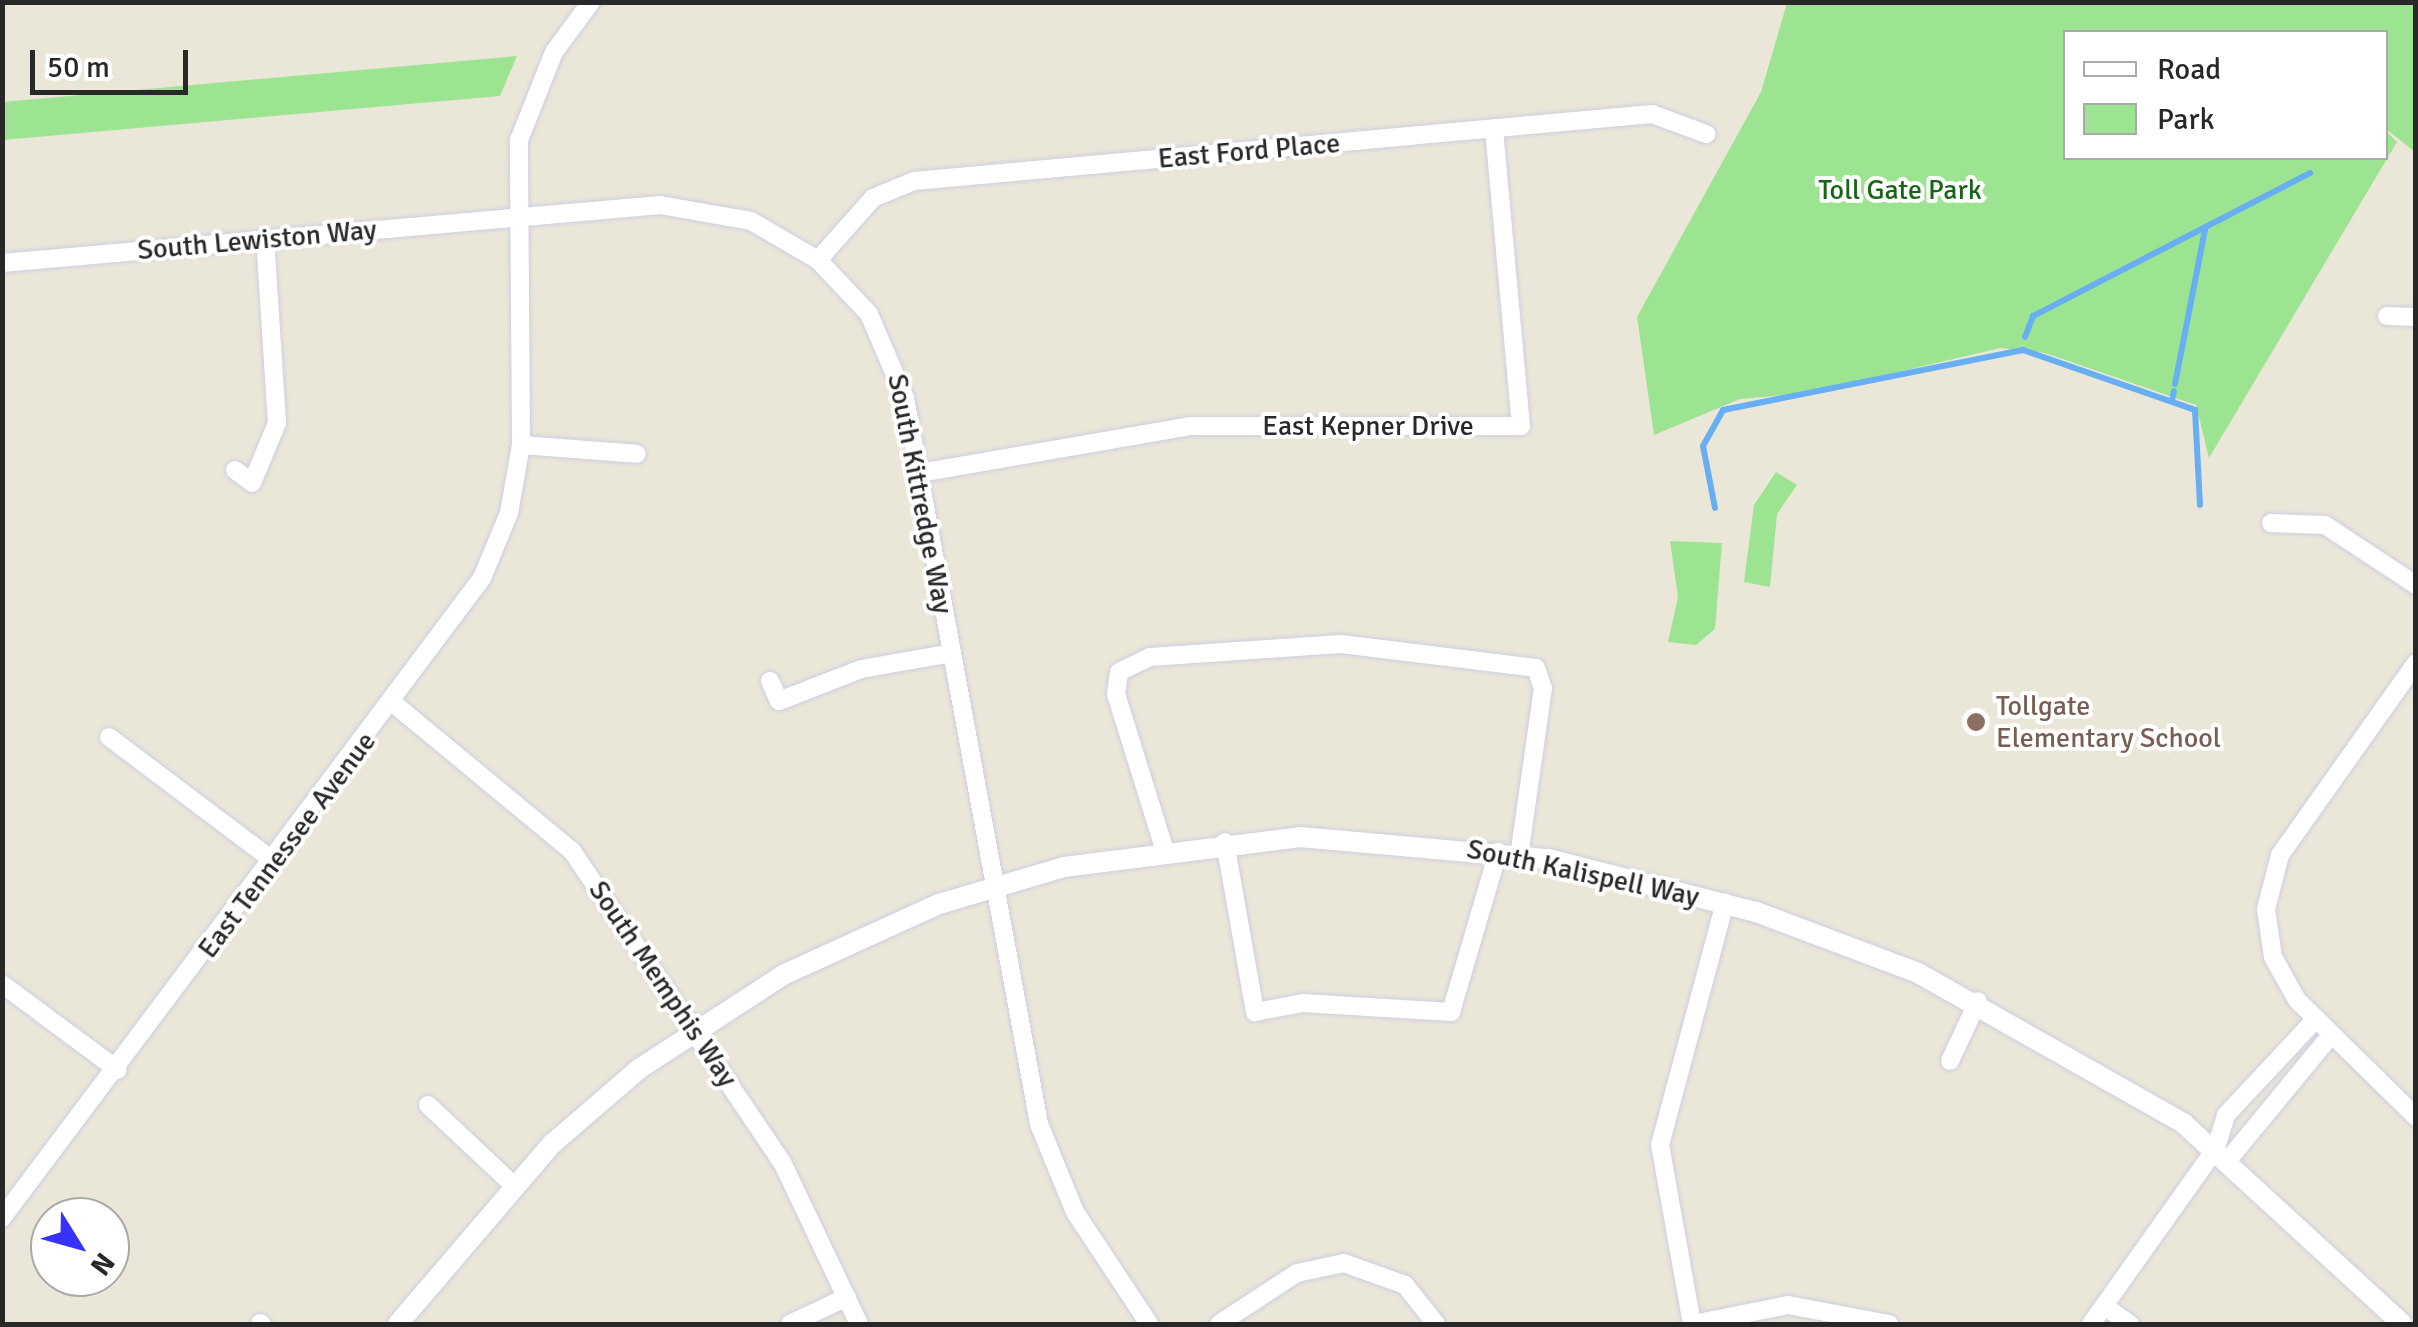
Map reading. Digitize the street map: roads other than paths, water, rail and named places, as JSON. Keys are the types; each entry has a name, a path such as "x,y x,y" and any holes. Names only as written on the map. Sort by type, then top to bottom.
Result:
{"street":[{"name":"East Tennessee Avenue","path":"2,1218 394,704 482,578 509,513 521,446 512,217 527,110 554,52 591,2"},
{"name":"East Ford Place","path":"818,260 873,198 914,181 1652,114 1706,134"},
{"name":"East Kepner Drive","path":"919,473 1190,426 1521,426 1494,128"},
{"name":"South Kittredge Way","path":"512,217 687,206 751,221 818,260 868,314 893,360 919,473 994,886 1055,1169 1150,1324"},
{"name":"South Lewiston Way","path":"2,264 512,217"},
{"path":"234,470 252,483 277,423 266,240"},
{"path":"2387,316 2416,317"},
{"path":"521,446 636,454"},
{"path":"2271,523 2325,525 2416,586"},
{"path":"1164,848 1116,694 1119,672 1150,657 1340,644 1536,668 1543,688 1508,854 1451,1012 1303,1003 1254,1012 1225,842"},
{"name":"South Kittredge Way","path":"770,681 779,700 861,670 952,653"},
{"path":"2416,663 2270,881 2273,957 2315,1020 2416,1117"},
{"name":"South Memphis Way","path":"394,704 551,827 782,1162 859,1324"},
{"path":"108,737 274,862"},
{"name":"South Kalispell Way","path":"398,1324 512,1184 694,1030 834,948 994,886 1164,848 1360,838 1508,854 1725,903 1978,1001 2222,1154 2402,1324"},
{"path":"1725,903 1662,1114 1665,1208 1692,1324 1788,1305 1890,1324"},
{"path":"2,984 118,1070"},
{"path":"1950,1061 1978,1001"},
{"path":"2222,1154 2226,1114 2265,1064 2315,1020"},
{"path":"2091,1324 2222,1154 2331,1035"},
{"path":"428,1105 512,1184"},
{"path":"1219,1324 1297,1273 1344,1263 1405,1285 1436,1324"},
{"path":"790,1324 847,1297"},
{"path":"2104,1306 2130,1324"}],"waterway":[{"path":"2025,337 2033,316 2310,173"},
{"path":"2175,384 2205,229"},
{"path":"1715,508 1703,446 1723,410 2023,350 2195,410 2200,505"},
{"path":"2172,401 2174,391"}],"place":[{"name":"Tollgate Elementary School","path":"1976,722"}],"park label":[{"name":"Toll Gate Park","path":"1900,190"}]}
